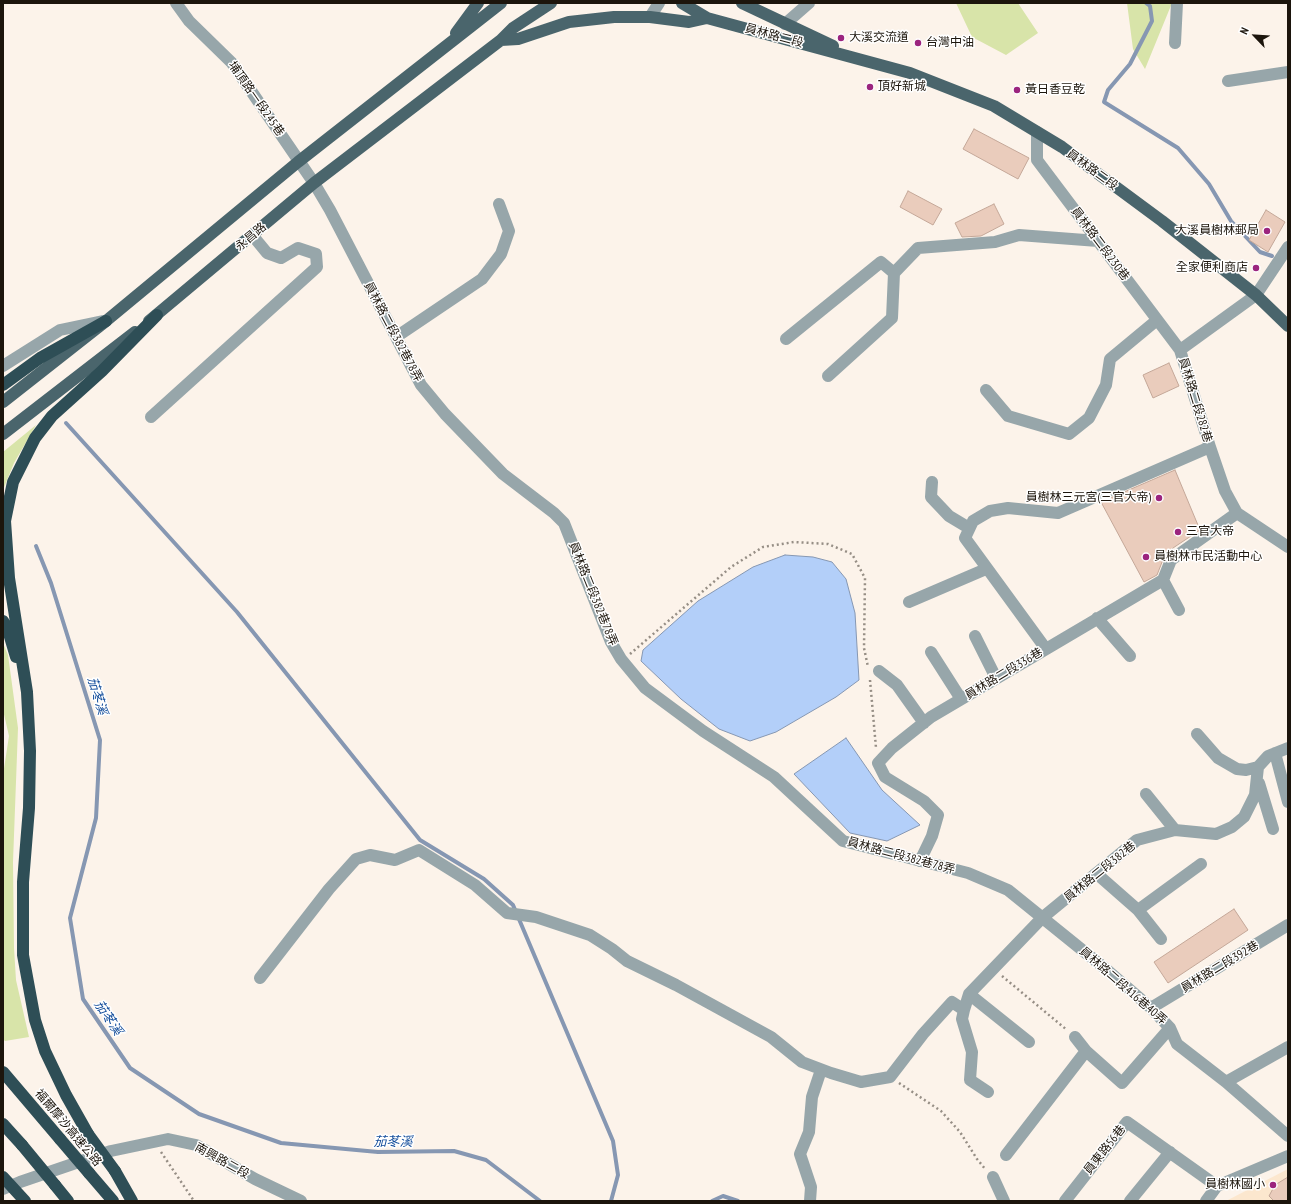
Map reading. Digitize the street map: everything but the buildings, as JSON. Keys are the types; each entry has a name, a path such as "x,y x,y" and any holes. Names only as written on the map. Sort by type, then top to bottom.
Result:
{"highway":[{"path":"132,1201 115,1171 88,1134 66,1095 45,1051 35,1020 26,974 22,922 29,801 30,751 27,692 6,546 5,521 13,482 35,438 52,416 102,371 157,315"},
{"path":"3,385 40,358 106,321"},
{"path":"3,621 8,630 27,692"},
{"name":"福爾摩沙高速公路","path":"3,1072 113,1201"},
{"path":"3,1124 68,1201"},
{"path":"3,1177 25,1201"}],"main road":[{"path":"447,45 478,3"},
{"path":"3,402 106,321 298,162 501,3"},
{"name":"永昌路","path":"3,434 157,315 253,236 314,183 501,40 513,28 551,3"},
{"name":"員林路二段","path":"682,3 707,18 757,30 910,73 994,106 1062,147 1162,221 1256,295 1288,326"},
{"name":"員林路二段","path":"742,3 868,62"},
{"path":"501,40 518,39 569,22 614,17 650,17 689,22 707,18"}],"street":[{"name":"埔頂路一段245巷","path":"176,3 189,21 232,62 298,162 314,183"},
{"path":"650,17 659,3"},
{"path":"785,24 809,3"},
{"path":"1175,43 1177,3"},
{"path":"1228,82 1288,72"},
{"name":"員林路二段230巷","path":"1037,132 1037,160 1180,350"},
{"name":"員林路二段382巷78弄","path":"314,183 330,210 421,385 445,414 503,474 554,513 564,523 611,642 621,659 645,688 697,727 774,777 843,841 968,873 1008,890 1042,918"},
{"path":"396,337 482,279 501,254 509,231 500,204"},
{"path":"828,376 892,318 894,273 918,248 996,242 1019,235 1098,241"},
{"path":"151,417 317,268 316,254 298,248 281,258 267,253 253,236"},
{"path":"1256,295 1288,247"},
{"path":"786,339 881,262 894,273"},
{"name":"員林路二段282巷","path":"969,528 973,521 990,511 1008,508 1058,513 1210,447 1180,350 1256,295"},
{"path":"986,390 1008,416 1068,434 1089,418 1106,385 1110,359 1157,320"},
{"path":"3,366 60,330 106,321"},
{"path":"1210,447 1224,491 1238,513 1288,547"},
{"path":"932,482 931,497 949,516 969,528 965,538 1046,649"},
{"path":"1179,610 1162,580 1171,560 1238,513"},
{"path":"909,602 986,568"},
{"name":"員林路二段336巷","path":"878,763 892,748 924,723 961,699 1162,580"},
{"path":"1097,618 1130,656"},
{"path":"975,636 996,678"},
{"path":"931,652 961,699"},
{"path":"872,671 897,685 924,723"},
{"path":"1197,734 1218,758 1237,769 1246,770 1258,767 1268,756 1288,748"},
{"path":"1275,753 1288,802"},
{"path":"878,763 885,777 924,801 938,815 932,836 920,861"},
{"name":"員林路二段382巷","path":"964,1010 969,994 1042,918 1137,840 1175,830 1216,834 1232,827 1244,817 1255,795 1258,781 1258,767"},
{"path":"1258,781 1273,829"},
{"path":"1146,794 1175,830"},
{"path":"260,978 329,889 356,859 370,854 395,860 419,850 475,885 506,913 536,917 590,935 627,961 676,984 771,1037 802,1062 821,1070 861,1082 890,1077 923,1034 952,1002 964,1010 962,1019 972,1052 970,1080 988,1092"},
{"path":"1138,910 1202,864"},
{"path":"1097,874 1138,910 1161,939"},
{"name":"員林路二段416巷40弄","path":"1042,918 1107,970 1151,1008 1170,1028 1177,1044 1226,1082 1288,1136"},
{"name":"員林路二段392巷","path":"1151,1008 1288,925"},
{"path":"969,994 1029,1042"},
{"path":"1075,1037 1086,1052 1122,1083 1170,1028"},
{"path":"1226,1082 1288,1048"},
{"path":"1006,1155 1086,1052"},
{"path":"810,1201 812,1187 800,1154 809,1132 812,1097 821,1070"},
{"name":"員東路56巷","path":"1065,1201 1127,1122 1217,1186"},
{"name":"南興路二段","path":"3,1190 20,1182 112,1151 168,1139 196,1145 255,1179 301,1201"},
{"path":"1130,1201 1170,1152"},
{"path":"1206,1201 1217,1186 1288,1156"},
{"path":"993,1177 1004,1201"}],"path":[{"path":"621,659 732,567 763,548 794,542 828,544 852,554 865,578 864,648 872,671 878,763"},
{"path":"994,969 1075,1037"},
{"path":"890,1077 941,1111 960,1132 977,1159 993,1177"},
{"path":"153,1141 194,1201"}],"shaded area":[{"name":"員樹林國小","path":"1288,1169 1288,1201 1226,1201"}],"green space":[{"path":"956,3 1018,3 1038,33 1006,55 972,37"},
{"path":"1127,3 1172,3 1145,69 1133,49"},
{"path":"36,425 14,463 3,490 3,452"},
{"path":"3,643 8,655 18,728 13,862 14,948 16,980 29,1037 5,1041 3,1039 3,775 9,736 3,710"}],"water":[{"path":"785,555 813,557 832,562 846,579 855,613 859,680 836,697 776,732 750,741 719,729 681,699 641,661 643,650 698,601 753,567"},
{"path":"846,738 882,790 920,825 887,841 850,833 794,774"}],"waterway":[{"path":"1146,3 1150,6 1152,21 1130,64 1108,90 1104,102 1178,148 1209,184 1231,221 1260,252 1272,256"},
{"path":"66,423 237,612 420,840 484,879 513,905 613,1141 618,1175 611,1201"},
{"name":"茄苳溪","path":"36,546 51,583 100,740 96,818 70,918 83,999 130,1068 199,1114 281,1143 378,1152 454,1151 486,1160 540,1201"},
{"path":"712,1201 723,1196 738,1201"}],"place":[{"name":"大溪交流道","path":"841,38"},
{"name":"台灣中油","path":"918,43"},
{"name":"頂好新城","path":"870,87"},
{"name":"黃日香豆乾","path":"1017,90"},
{"name":"大溪員樹林郵局","path":"1267,231"},
{"name":"全家便利商店","path":"1256,268"},
{"name":"員樹林三元宮(三官大帝)","path":"1159,498"},
{"name":"三官大帝","path":"1178,532"},
{"name":"員樹林市民活動中心","path":"1146,557"},
{"name":"員樹林國小","path":"1273,1185"}]}
